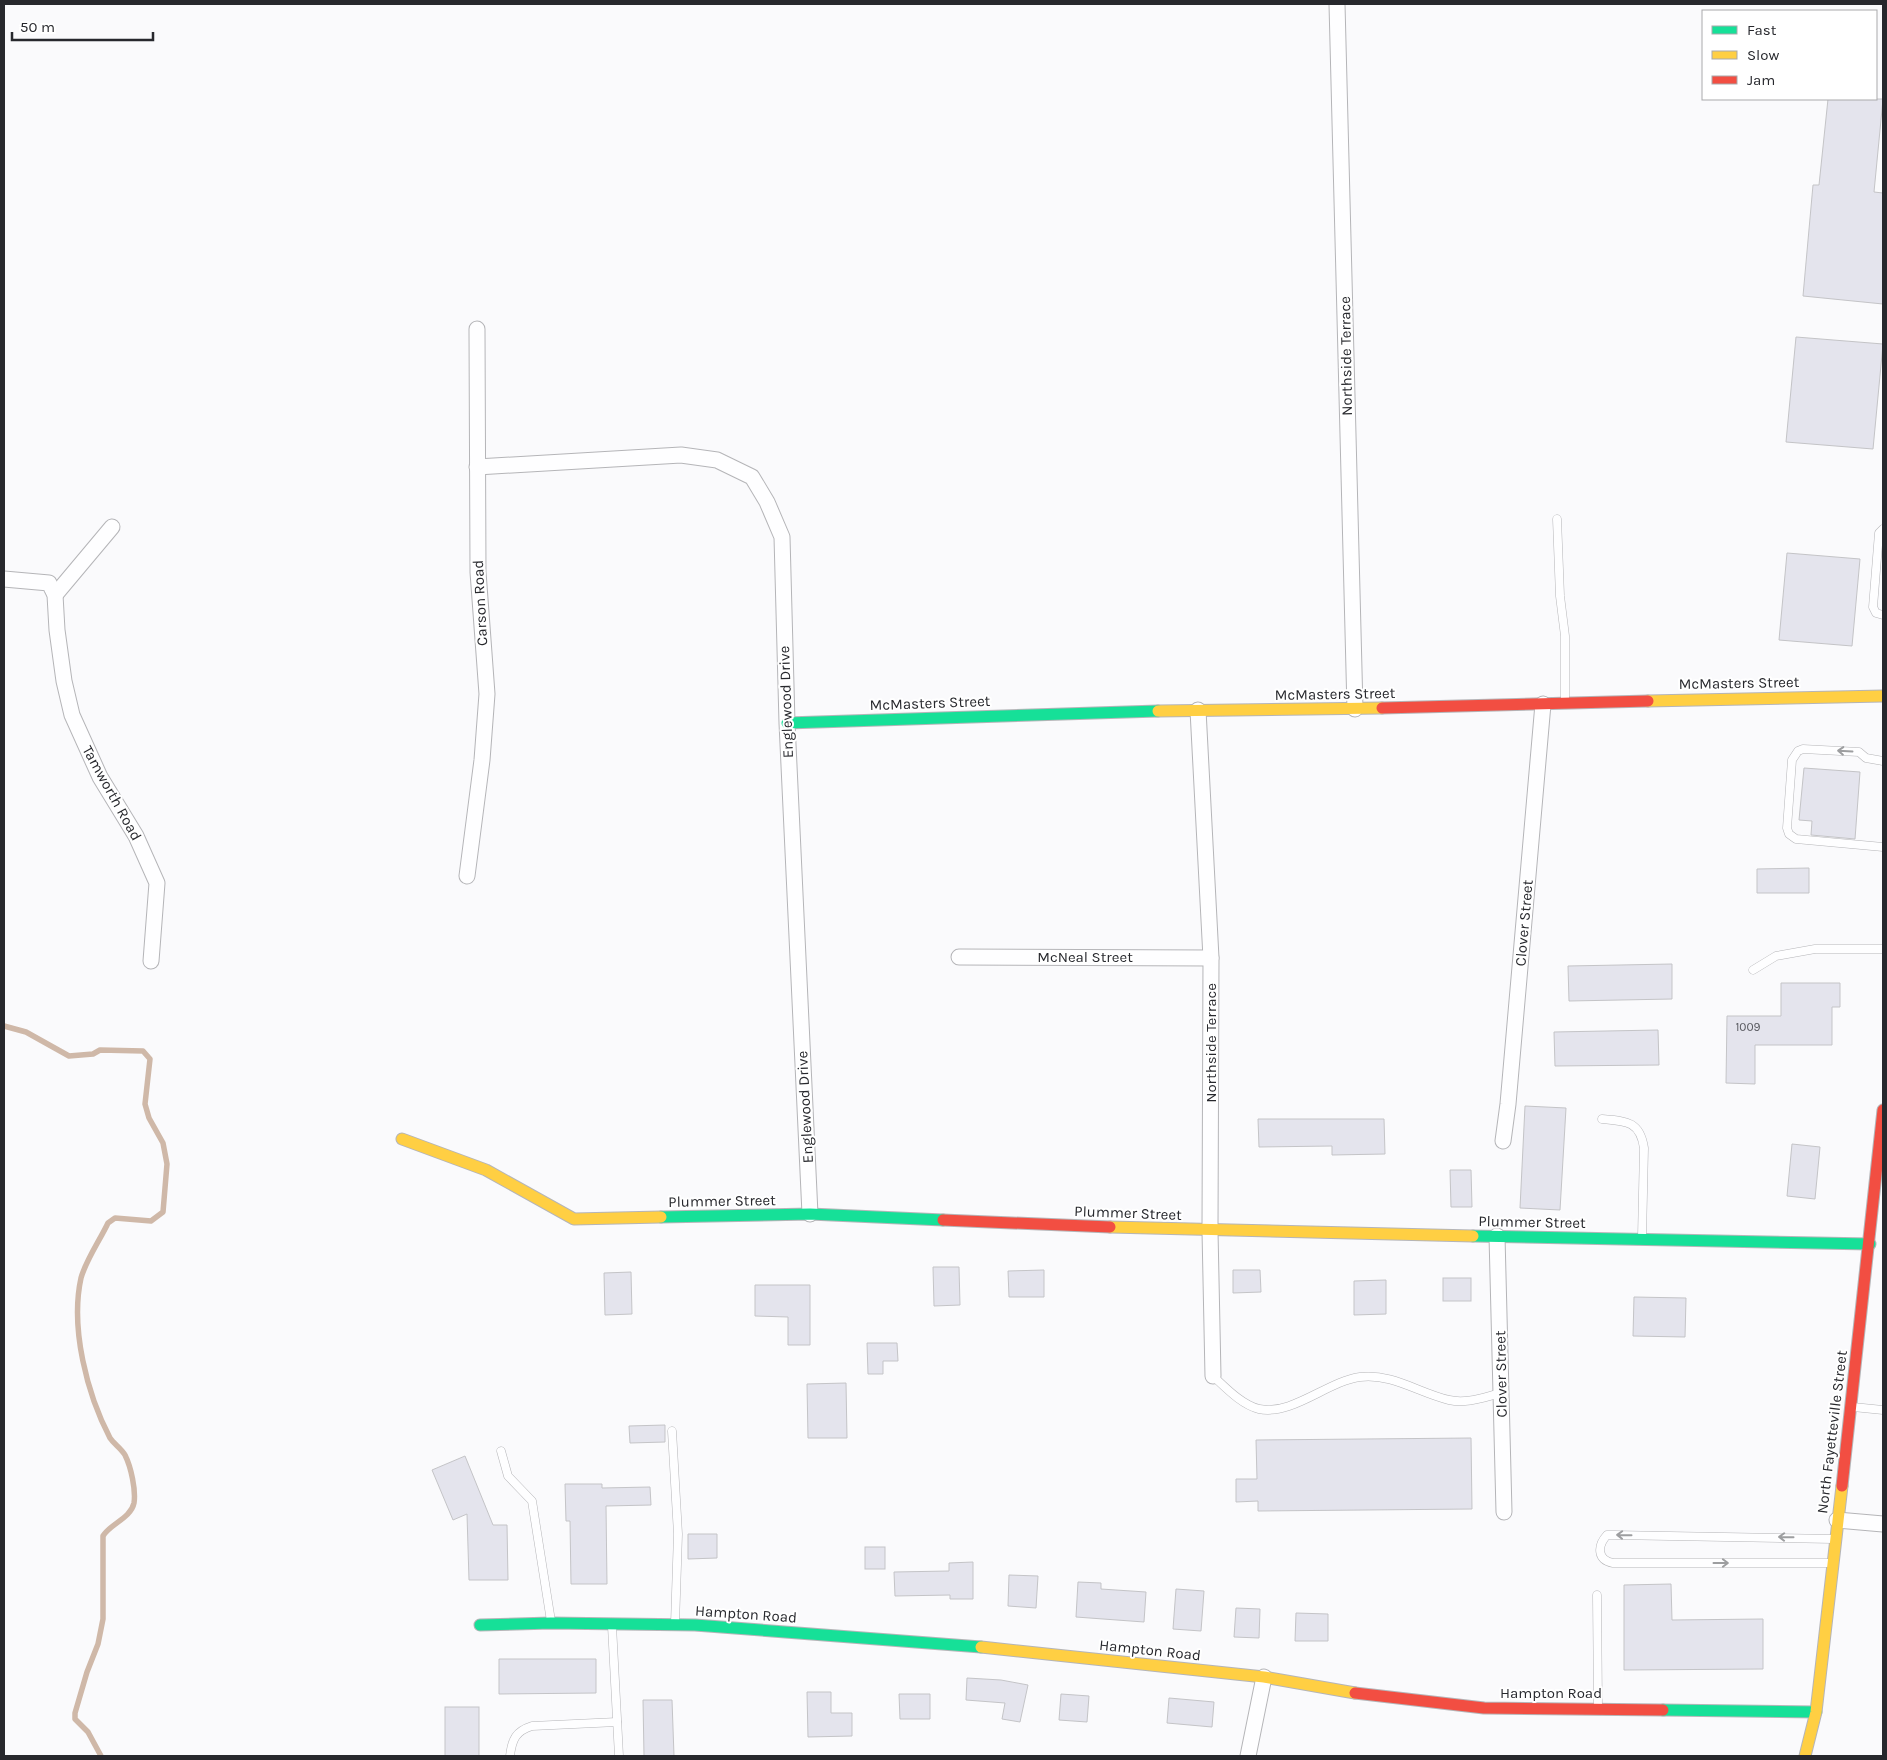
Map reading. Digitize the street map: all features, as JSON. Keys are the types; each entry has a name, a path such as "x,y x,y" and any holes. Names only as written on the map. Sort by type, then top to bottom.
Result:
{"street":[{"name":"Northside Terrace","path":"1337,4 1355,709"},
{"name":"Carson Road","path":"467,876 482,760 486,694 478,572 477,329"},
{"name":"Englewood Drive","path":"478,467 681,455 717,460 752,477 767,502 782,537 787,723 810,1214"},
{"path":"4,579 49,584 55,595 112,527"},
{"name":"Tamworth Road","path":"55,595 57,630 63,673 72,715 100,777 136,836 157,883 151,961"},
{"name":"McMasters Street","path":"787,723 1198,710 1355,709 1772,697 1883,696"},
{"name":"Clover Street","path":"1503,1140 1543,704"},
{"name":"Northside Terrace","path":"1198,710 1211,958 1210,1231 1212,1376"},
{"name":"McNeal Street","path":"959,957 1211,958"},
{"name":"North Fayetteville Street","path":"1806,1756 1816,1712 1870,1244 1879,1206 1883,1110"},
{"name":"Plummer Street","path":"402,1139 486,1170 574,1219 810,1214 1210,1231 1870,1244"},
{"name":"Clover Street","path":"1497,1236 1504,1512"},
{"path":"1837,1520 1883,1524"},
{"name":"Hampton Road","path":"480,1624 675,1625 967,1645 1264,1677 1342,1691 1484,1708 1816,1712"},
{"path":"1248,1756 1264,1677"}],"lane":[{"path":"1557,519 1560,596 1565,636 1564,703"},
{"path":"1883,529 1880,533 1873,607 1876,612 1883,615"},
{"path":"1883,761 1866,758 1859,752 1804,749 1798,752 1792,760 1787,828 1789,834 1796,839 1883,848"},
{"path":"1752,970 1776,956 1815,949 1883,948"},
{"path":"1602,1119 1624,1121 1635,1126 1642,1134 1644,1148 1642,1239"},
{"path":"1212,1376 1243,1401 1260,1409 1278,1409 1341,1382 1361,1377 1382,1377 1449,1400 1469,1401 1501,1393"},
{"path":"1851,1406 1883,1410"},
{"path":"672,1431 678,1534 675,1625"},
{"path":"501,1451 508,1476 532,1501 551,1623"},
{"path":"1832,1563 1613,1564 1606,1562 1601,1557 1600,1548 1607,1535 1835,1539"},
{"path":"1597,1595 1598,1708"},
{"path":"612,1624 619,1756"},
{"path":"510,1756 515,1736 521,1730 532,1726 617,1722"}],"building":[{"path":"1883,99 1874,192 1883,193 1883,304 1803,296 1813,185 1819,185 1828,100"},
{"path":"1796,337 1883,344 1873,449 1786,442"},
{"path":"1787,553 1860,559 1852,646 1779,640"},
{"path":"1804,768 1860,772 1855,839 1811,835 1812,821 1799,820"},
{"path":"1809,868 1809,893 1757,893 1757,869"},
{"path":"1672,964 1672,999 1569,1001 1568,966"},
{"path":"1781,983 1840,983 1840,1007 1832,1007 1832,1045 1755,1045 1755,1084 1726,1083 1727,1016 1781,1016"},
{"path":"1658,1030 1659,1065 1555,1066 1554,1032"},
{"path":"1525,1106 1566,1108 1560,1210 1520,1208"},
{"path":"1258,1119 1384,1119 1385,1154 1332,1155 1332,1146 1259,1147"},
{"path":"1792,1144 1820,1147 1815,1199 1787,1196"},
{"path":"1450,1170 1471,1170 1472,1207 1451,1207"},
{"path":"933,1267 959,1267 960,1305 934,1306"},
{"path":"1044,1270 1044,1297 1009,1297 1008,1271"},
{"path":"1233,1270 1260,1270 1261,1292 1233,1293"},
{"path":"631,1272 632,1314 605,1315 604,1273"},
{"path":"1443,1278 1471,1278 1471,1301 1443,1301"},
{"path":"1386,1280 1386,1314 1354,1315 1354,1281"},
{"path":"755,1285 810,1285 810,1345 788,1345 788,1317 755,1316"},
{"path":"1634,1297 1686,1298 1685,1337 1633,1336"},
{"path":"867,1343 897,1343 898,1361 883,1361 883,1374 868,1374"},
{"path":"846,1383 847,1438 808,1438 807,1384"},
{"path":"665,1425 665,1442 630,1443 629,1426"},
{"path":"1471,1438 1472,1509 1258,1511 1258,1501 1236,1502 1236,1479 1257,1479 1256,1440"},
{"path":"465,1456 493,1525 507,1525 508,1580 469,1580 467,1514 453,1520 432,1470"},
{"path":"565,1484 602,1484 602,1488 650,1487 651,1505 606,1506 607,1584 571,1584 570,1521 566,1521"},
{"path":"688,1534 717,1534 717,1558 688,1559"},
{"path":"865,1547 885,1547 885,1569 865,1569"},
{"path":"973,1562 973,1599 950,1599 950,1595 895,1596 894,1572 949,1571 949,1563"},
{"path":"1009,1575 1038,1576 1036,1608 1008,1606"},
{"path":"1078,1582 1101,1583 1101,1589 1146,1592 1144,1622 1076,1617"},
{"path":"1671,1584 1672,1620 1763,1619 1763,1669 1624,1670 1624,1585"},
{"path":"1176,1589 1204,1591 1201,1631 1173,1629"},
{"path":"1236,1608 1260,1609 1259,1638 1234,1637"},
{"path":"1296,1613 1328,1614 1328,1641 1295,1641"},
{"path":"499,1659 596,1659 596,1693 499,1694"},
{"path":"967,1678 1001,1680 1028,1685 1020,1722 1002,1719 1005,1703 966,1700"},
{"path":"807,1692 831,1692 831,1713 852,1713 852,1736 808,1737"},
{"path":"899,1694 930,1694 930,1719 900,1719"},
{"path":"1061,1694 1089,1696 1087,1722 1059,1720"},
{"path":"1169,1698 1214,1702 1212,1727 1167,1723"},
{"path":"643,1700 672,1700 674,1756 644,1756"},
{"path":"445,1707 479,1707 479,1756 445,1756"}],"waterway":[{"path":"4,1026 26,1032 69,1056 93,1054 100,1050 143,1051 150,1059 145,1104 149,1118 163,1143 167,1164 163,1212 151,1221 115,1218 108,1223 83,1271 78,1297 79,1339 88,1381 94,1401 110,1438 127,1460 134,1492 134,1503 129,1513 103,1536 103,1619 98,1644 87,1672 75,1713 75,1719 88,1732 101,1756"}],"traffic: fast":[{"path":"787,723 1158,711"},
{"path":"661,1217 810,1214 943,1220"},
{"path":"1473,1236 1870,1244"},
{"path":"480,1625 551,1623 695,1625 981,1647"},
{"path":"1663,1710 1816,1712"}],"traffic: slow":[{"path":"1648,701 1883,696"},
{"path":"1158,711 1382,708"},
{"path":"402,1139 486,1170 574,1219 661,1217"},
{"path":"1110,1227 1473,1236"},
{"path":"1805,1756 1816,1712 1842,1486"},
{"path":"981,1647 1264,1677 1355,1693"}],"traffic: jam":[{"path":"1382,708 1648,701"},
{"path":"1842,1486 1883,1110"},
{"path":"943,1220 1110,1227"},
{"path":"1355,1693 1484,1708 1663,1710"}]}
